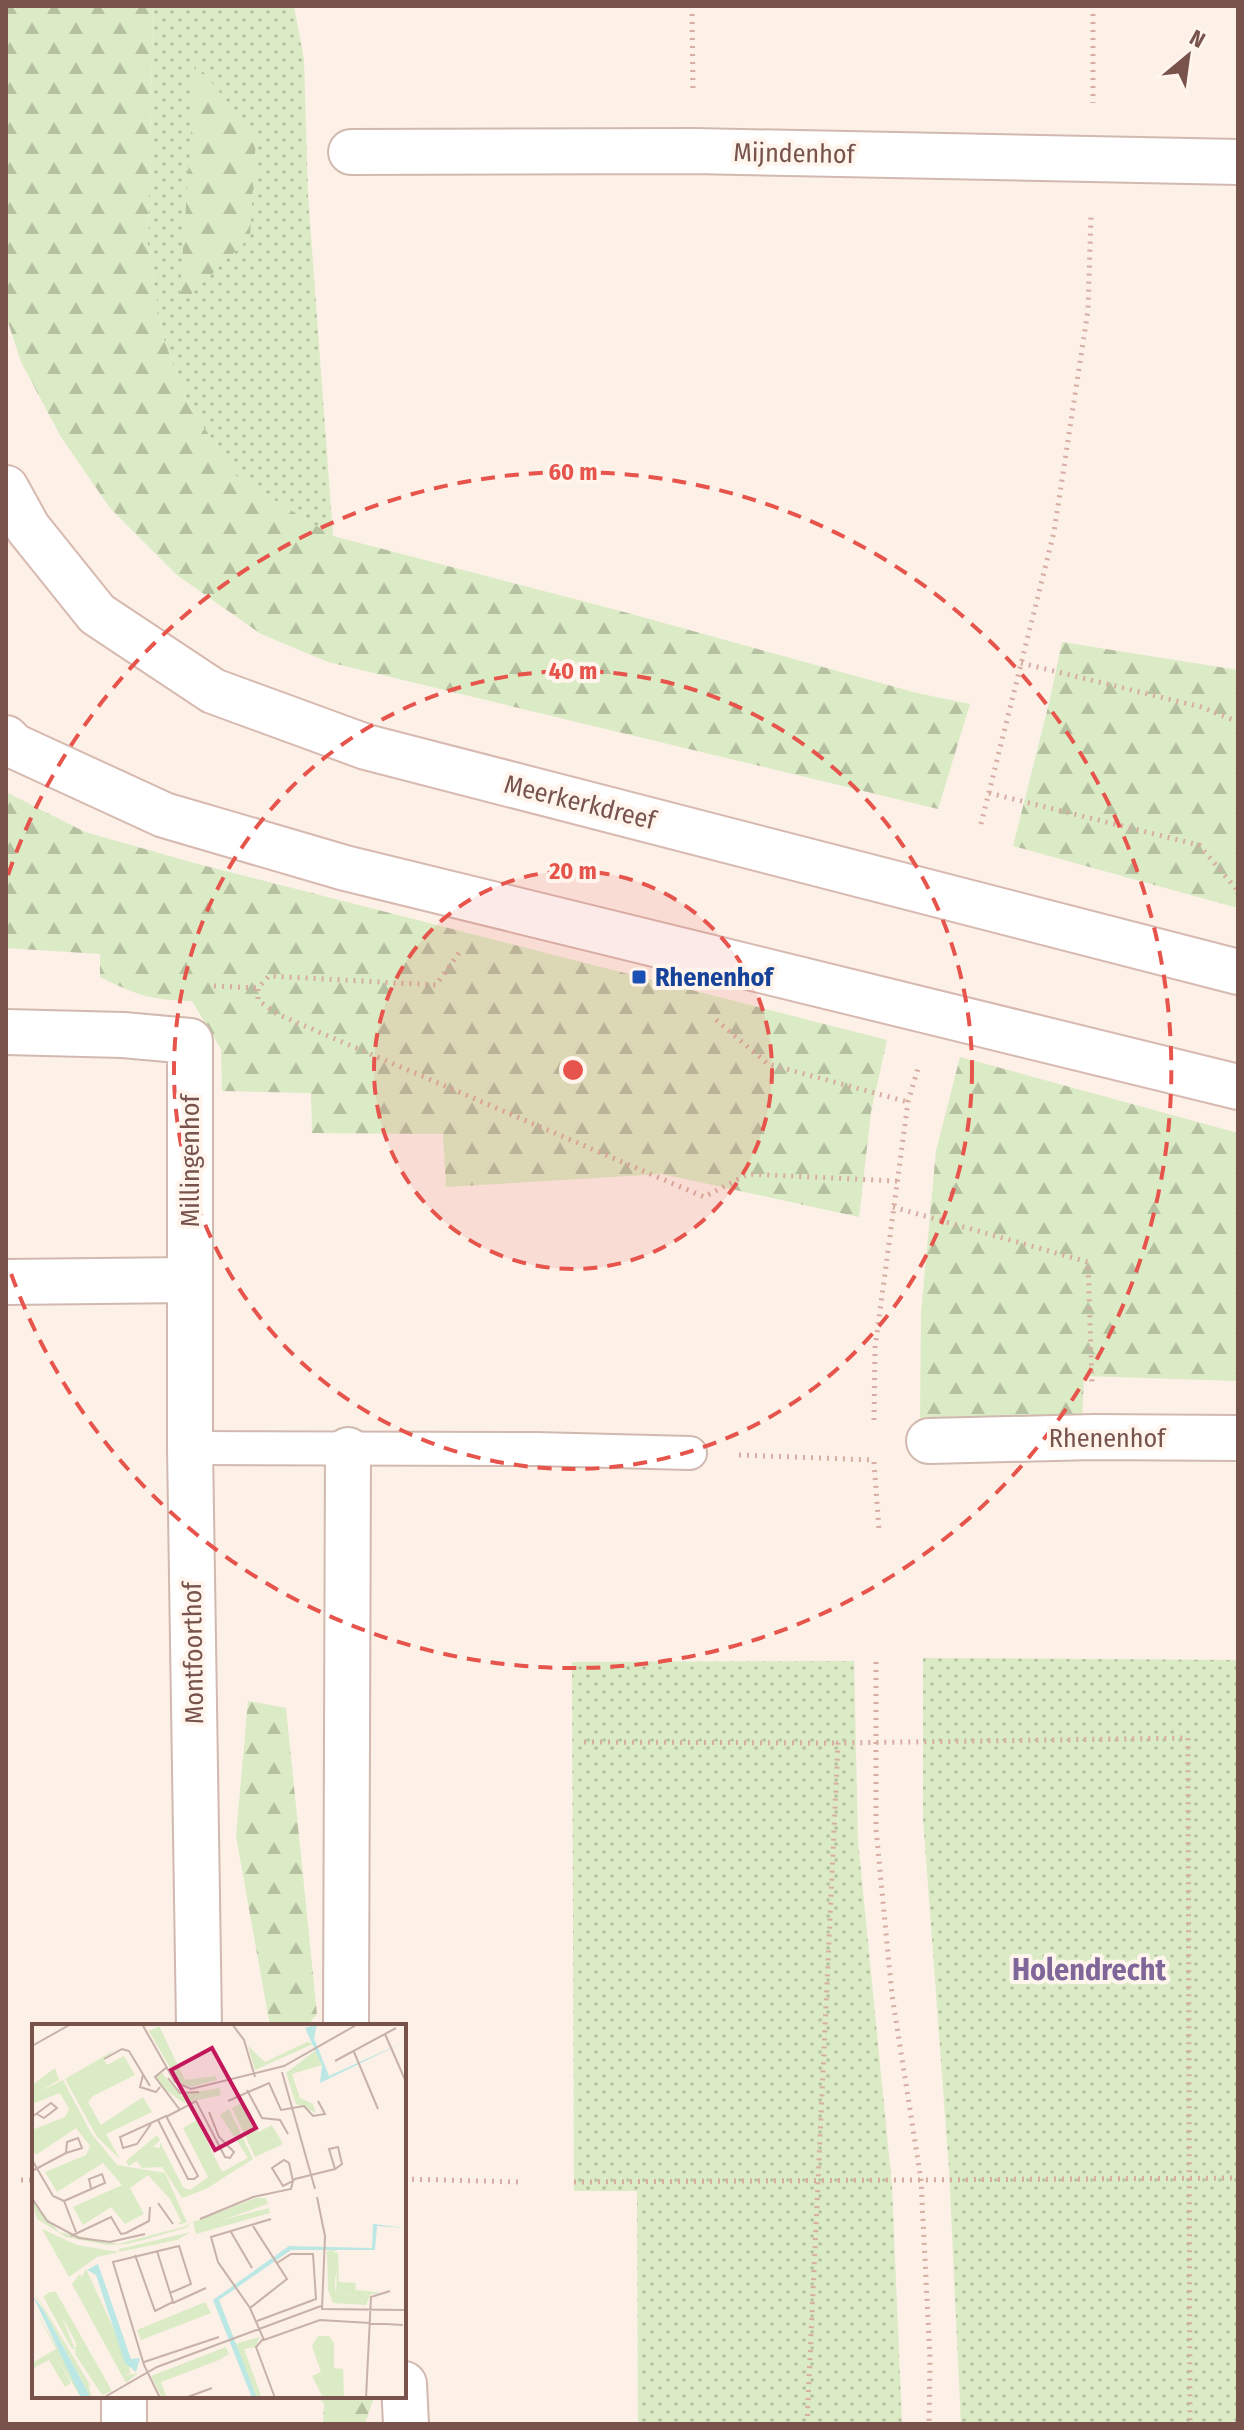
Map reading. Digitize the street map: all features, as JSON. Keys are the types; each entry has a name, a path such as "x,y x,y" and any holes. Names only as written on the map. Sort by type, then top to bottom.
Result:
{"street":[{"name":"Mijndenhof","path":"351,152 694,151 1238,162"},
{"name":"Meerkerkdreef","path":"6,488 28,528 97,614 213,691 366,747 1238,972"},
{"path":"6,738 14,746 164,815 345,868 1238,1087"},
{"name":"Millingenhof","path":"6,1032 123,1035 190,1041 190,1280"},
{"path":"6,1282 190,1280"},
{"name":"Montfoorthof","path":"190,1280 199,2024"},
{"name":"Rhenenhof","path":"929,1441 1238,1438"},
{"path":"346,2024 348,1450"},
{"path":"124,2398 124,2424"},
{"path":"405,2398 406,2424"}],"lane":[{"path":"190,1448 536,1449 690,1453"}],"path":[{"path":"692,6 694,151"},
{"path":"981,824 1054,532 1088,310 1093,159 1093,6"},
{"path":"1021,663 1201,707 1238,722"},
{"path":"989,793 1199,845 1238,891"},
{"path":"463,949 436,985 269,976 258,988 258,1000 277,1014 704,1197 748,1174 897,1181"},
{"path":"233,986 258,988"},
{"path":"712,1016 768,1064 908,1102"},
{"path":"874,1421 875,1348 908,1102 918,1068"},
{"path":"893,1207 1088,1262 1094,1437"},
{"path":"874,1448 879,1529"},
{"path":"690,1453 874,1460"},
{"path":"876,1662 876,1829 892,1995 921,2180 930,2358 929,2424"},
{"path":"584,1742 876,1743 1188,1738 1190,2424"},
{"path":"807,2424 838,1743"},
{"path":"574,2182 1238,2178"},
{"path":"406,2179 521,2182"},
{"path":"21,2180 32,2180"}],"green space":[{"path":"6,6 153,6 148,245 162,334 187,402 238,478 333,536 917,693 970,704 938,809 328,662 261,634 177,575 110,508 61,437 21,362 6,316"},
{"path":"153,6 294,6 304,60 308,195 333,536 238,478 187,402 162,334 148,245"},
{"path":"196,63 256,137 250,237 179,306"},
{"path":"1062,642 1238,670 1238,908 1013,846"},
{"path":"6,792 85,832 194,863 887,1040 871,1112 859,1217 662,1174 446,1187 443,1134 312,1133 311,1093 222,1091 221,1049 192,1001 144,995 100,977 100,954 6,948"},
{"path":"960,1057 1238,1133 1238,1381 1084,1376 1082,1424 920,1423 921,1313 936,1151"},
{"path":"923,1658 1238,1660 1238,2424 961,2424 949,2169 923,1818"},
{"path":"854,1661 858,1841 892,2186 902,2424 638,2424 637,2191 574,2191 572,1662"},
{"path":"248,1701 286,1708 317,2014 309,2024 270,2024 236,1836"},
{"path":"318,2398 374,2398 365,2424 323,2424 324,2403"}],"place":[{"name":"Rhenenhof","path":"639,977"}],"district":[{"name":"Holendrecht","path":"1089,1970"}]}
